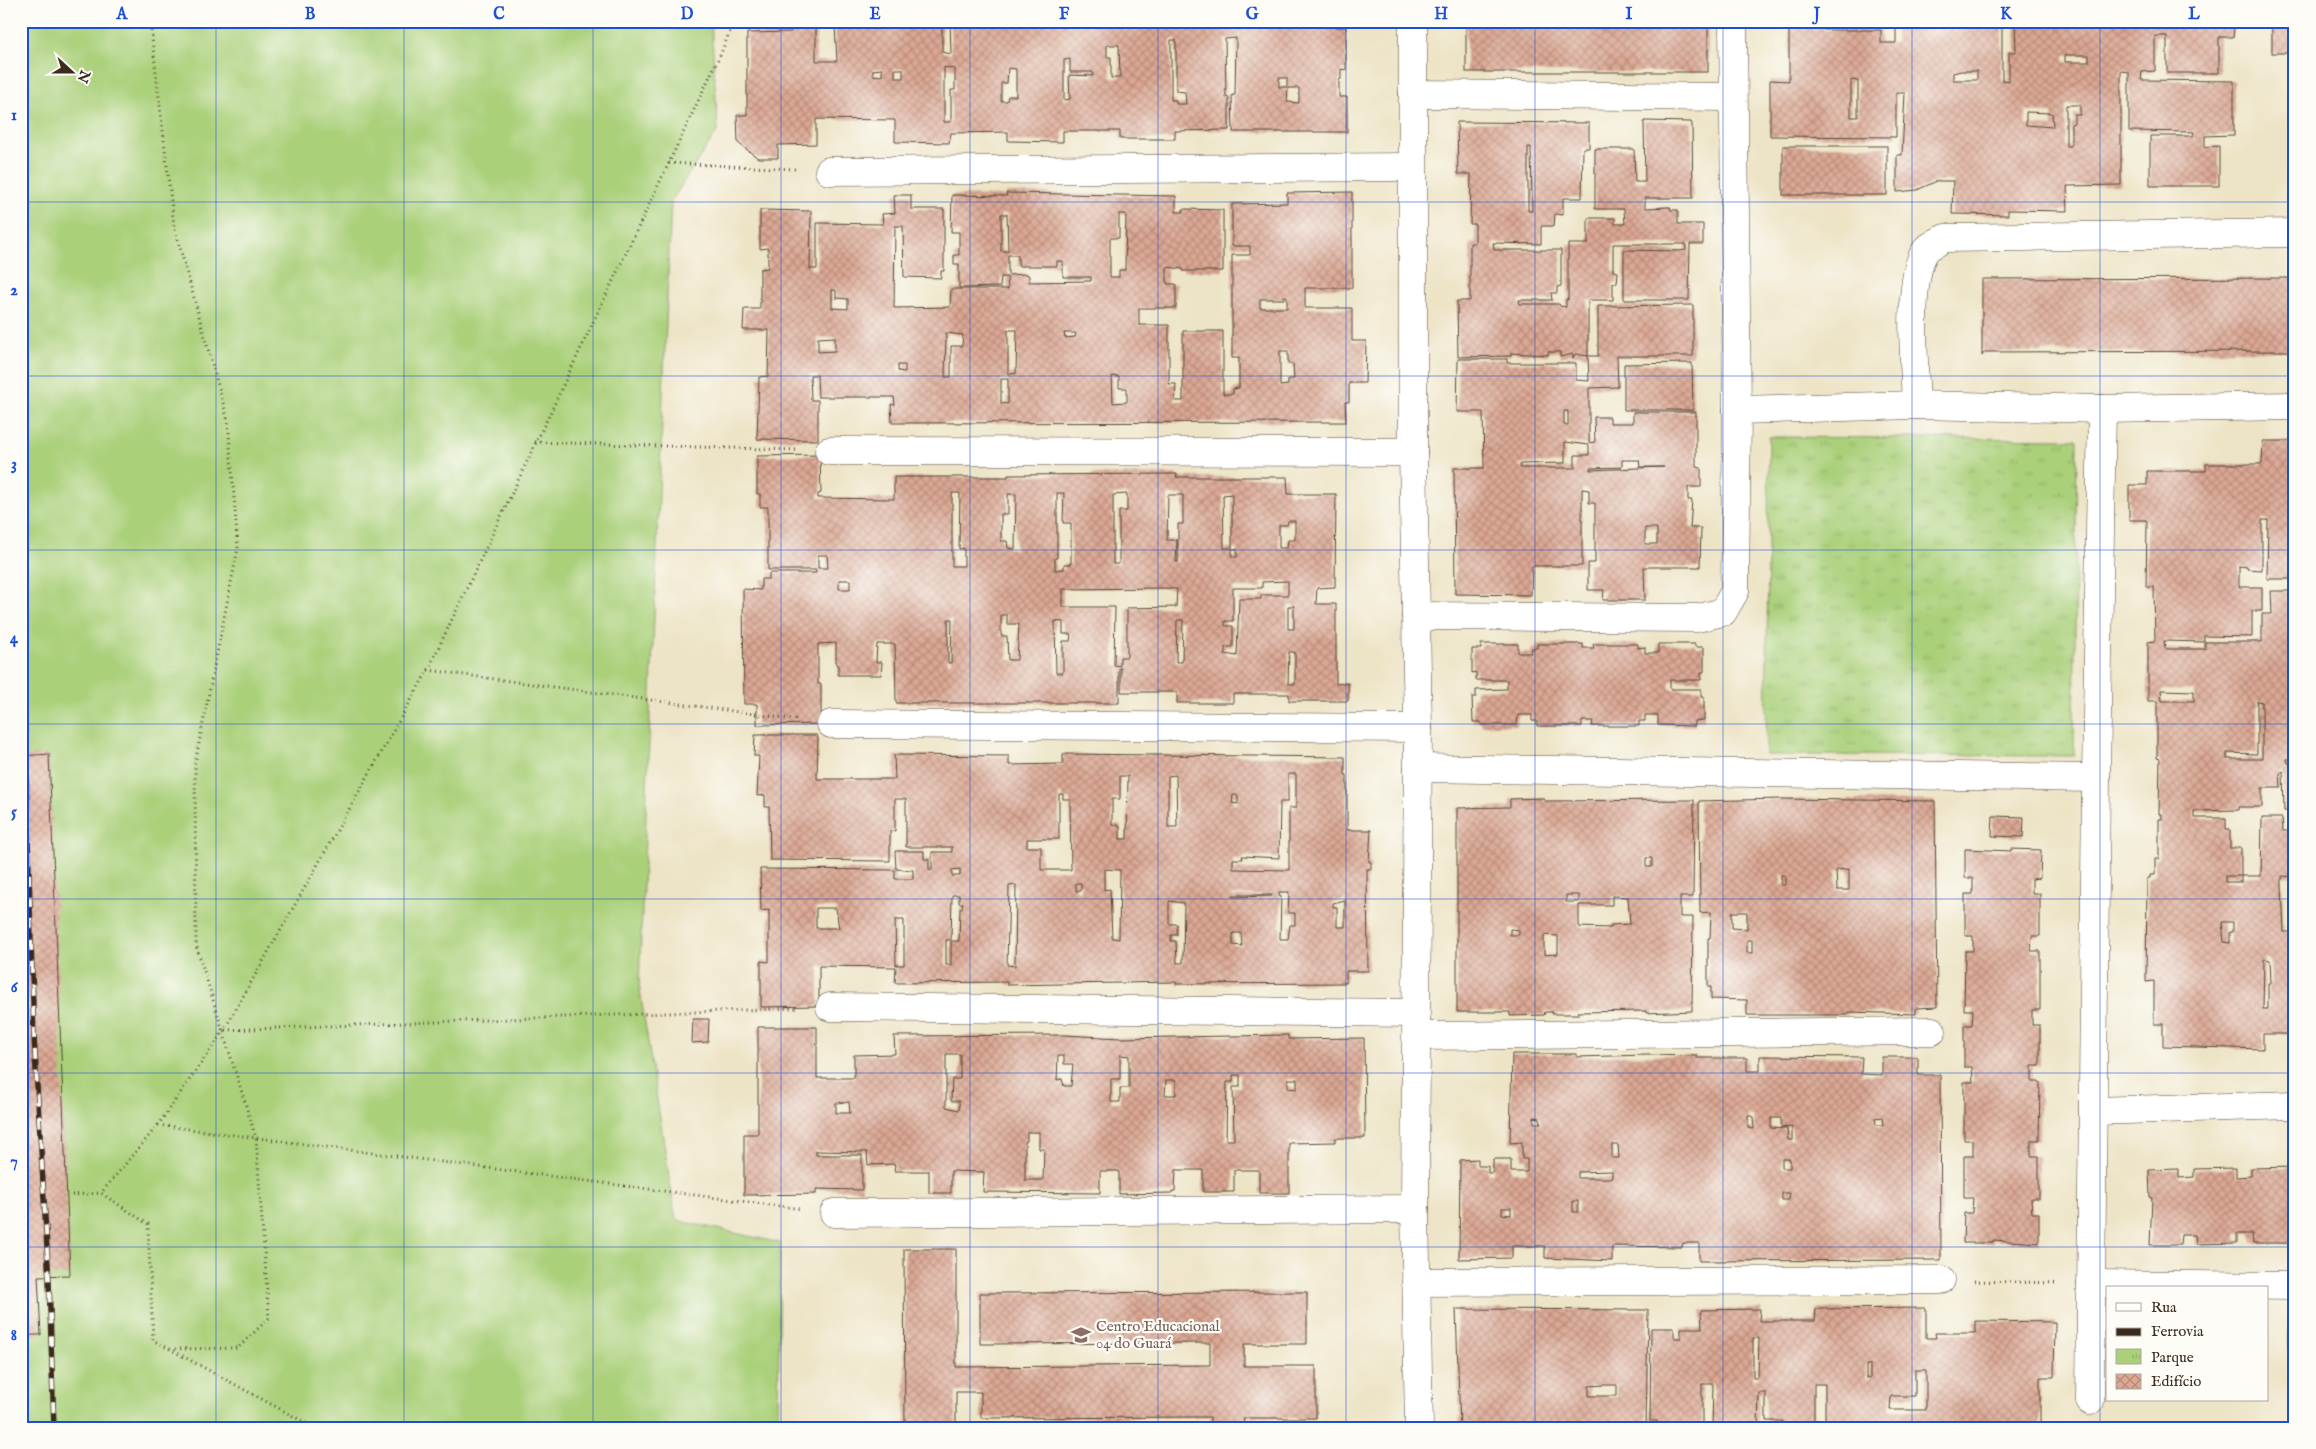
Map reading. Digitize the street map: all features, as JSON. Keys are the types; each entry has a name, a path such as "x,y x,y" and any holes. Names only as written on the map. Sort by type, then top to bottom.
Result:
{"street":[{"path":"1413,21 1413,452 1418,728 1415,1209 1419,1428"},
{"path":"1416,616 1698,618 1723,612 1735,591 1737,410 1732,97 1733,21"},
{"path":"1413,94 1732,97"},
{"path":"829,170 1412,167"},
{"path":"1916,405 1914,290 1917,269 1926,249 1945,238 2295,233"},
{"path":"1737,410 1916,405 2102,409 2295,406"},
{"path":"2090,1401 2096,778 2102,409"},
{"path":"829,451 1413,452"},
{"path":"830,724 1418,728"},
{"path":"1418,768 2096,778"},
{"path":"830,1007 1417,1024 1932,1032"},
{"path":"2092,1111 2295,1105"},
{"path":"834,1213 1415,1209"},
{"path":"1416,1282 1941,1280"},
{"path":"2091,1284 2295,1286"}],"path":[{"path":"150,21 174,226 228,421 238,548 196,763 196,945 224,1030 256,1138 268,1318 238,1348 170,1349"},
{"path":"101,1193 158,1125 224,1030 428,670 669,163 734,21"},
{"path":"669,163 829,170"},
{"path":"535,442 829,451"},
{"path":"428,670 830,724"},
{"path":"224,1030 830,1007"},
{"path":"158,1125 834,1213"},
{"path":"72,1195 101,1193 148,1224 153,1340 315,1428"},
{"path":"1941,1280 2091,1284"}],"green space":[{"path":"21,21 711,21 718,130 671,201 639,985 676,1220 780,1243 778,1428 27,1428 21,1269"},
{"path":"1769,437 2077,439 2074,756 1766,755"}],"building":[{"path":"950,21 1176,21 1176,24 1212,24 1212,21 1329,21 1329,27 1346,27 1346,70 1341,69 1339,97 1347,97 1347,132 1233,132 1232,95 1235,95 1236,38 1225,39 1226,98 1229,97 1229,130 1175,131 1175,139 1120,139 1120,131 1063,131 1063,142 1008,141 1008,132 951,133 949,143 895,142 895,120 816,119 816,144 778,145 778,158 758,158 738,143 737,115 747,115 747,33 791,32 791,26 816,26 816,61 837,61 835,26 942,26 942,52 951,54","holes":["1171,40 1176,40 1176,91 1185,92 1186,104 1176,104 1176,100 1171,100","1107,45 1119,45 1120,78 1111,78 1111,57 1107,57","1070,59 1070,72 1093,72 1093,76 1069,75 1070,99 1064,100 1064,60","944,67 955,69 955,90 951,90 951,122 944,122","1008,68 1016,69 1016,96 1008,96 1007,101 1001,101 1001,83 1007,83","882,69 882,76 873,75 873,70","895,69 903,69 903,78 895,78","1279,78 1287,78 1287,87 1279,87","1288,88 1299,88 1299,103 1287,102"]},
{"path":"1466,21 1708,21 1708,72 1466,72"},
{"path":"1765,21 2002,21 2002,80 2009,81 2009,52 2016,52 2015,21 2235,21 2233,37 2219,37 2219,73 2167,73 2167,36 2155,36 2155,71 2142,72 2141,80 2234,81 2234,135 2205,136 2205,147 2219,146 2219,186 2150,186 2150,136 2193,136 2194,132 2129,131 2129,72 2121,71 2121,185 2067,186 2068,211 2008,210 2008,215 1952,214 1953,181 1937,181 1917,190 1897,192 1897,155 1902,155 1905,93 1896,93 1896,137 1770,136 1770,80 1789,81 1789,25 1765,25","holes":["1896,24 1896,43 1881,43 1881,30 1824,30 1824,25","2065,55 2089,55 2089,62 2065,62","1977,71 1977,80 1953,80 1953,73","1851,80 1858,81 1858,117 1851,117","2066,105 2080,105 2080,115 2074,114 2074,123 2071,124 2071,146 2066,146","2026,112 2052,113 2053,127 2026,125"]},
{"path":"2272,21 2295,21 2295,53 2272,53"},
{"path":"1644,121 1691,122 1693,198 1645,198 1645,208 1670,207 1671,210 1678,210 1678,224 1703,224 1703,244 1690,244 1689,300 1624,300 1624,250 1679,251 1686,250 1686,244 1613,244 1613,271 1618,272 1617,283 1613,283 1613,300 1588,300 1588,356 1575,354 1573,358 1573,354 1560,357 1560,352 1548,352 1548,355 1511,353 1511,356 1458,357 1457,301 1470,301 1470,243 1475,243 1475,224 1470,224 1471,174 1458,174 1457,122 1589,123 1589,148 1583,148 1582,198 1563,198 1563,215 1555,214 1554,226 1541,226 1541,244 1493,243 1494,250 1561,250 1561,286 1557,287 1557,293 1551,293 1552,300 1519,300 1520,304 1559,304 1566,307 1566,299 1568,300 1568,244 1588,244 1588,218 1615,218 1615,224 1625,224 1624,209 1595,209 1595,149 1634,149 1635,182 1645,182","holes":["1528,147 1531,147 1532,211 1528,211"]},
{"path":"1783,146 1887,146 1887,195 1783,195"},
{"path":"1352,192 1352,288 1305,288 1305,308 1352,308 1352,341 1366,341 1365,383 1349,383 1349,402 1345,402 1346,422 892,423 891,404 895,405 894,397 818,397 817,375 810,375 811,400 818,400 818,440 757,439 759,377 768,376 769,330 743,330 744,309 760,309 760,269 768,268 768,248 760,249 760,210 811,211 810,269 817,269 817,223 883,224 882,214 895,213 894,195 911,195 911,209 944,209 944,271 941,271 941,278 904,277 903,226 895,226 894,308 950,307 951,289 1008,289 1007,277 1001,277 1000,287 959,288 959,264 954,264 954,255 959,255 959,232 951,232 952,195 1007,196 1006,193 1176,196 1176,212 1183,212 1183,209 1223,210 1223,271 1183,271 1183,269 1167,267 1167,284 1176,284 1176,308 1139,308 1139,325 1169,325 1169,384 1176,384 1175,401 1183,401 1183,331 1223,331 1223,394 1233,394 1233,389 1239,388 1239,358 1232,358 1232,255 1250,255 1250,246 1232,246 1232,204 1287,203 1287,193","holes":["1001,214 1007,214 1008,251 1001,251","1119,214 1126,214 1125,270 1119,270 1119,277 1110,277 1110,238 1119,238","1008,255 1018,255 1018,266 1057,266 1057,261 1063,261 1063,277 1091,277 1091,281 1029,282 1027,274 1008,275","832,290 836,290 836,298 848,299 848,309 832,308","1284,296 1287,296 1287,308 1260,308 1260,299 1284,299","1008,330 1017,330 1016,374 1008,373","946,333 963,335 962,346 951,346 951,377 945,377","1064,333 1076,333 1075,337 1065,338","835,337 835,351 818,352 818,338","1280,351 1288,351 1288,364 1293,364 1294,379 1288,379 1288,385 1280,386","898,365 905,365 905,372 898,371","1112,376 1119,377 1119,388 1127,388 1127,402 1113,403","1001,379 1008,379 1008,404 1001,403"]},
{"path":"2295,278 2295,351 1984,352 1982,356 1982,279"},
{"path":"1693,305 1693,356 1617,356 1618,387 1589,388 1589,443 1595,442 1594,417 1610,417 1610,423 1633,423 1633,412 1696,412 1696,467 1701,468 1701,487 1688,487 1688,500 1692,500 1690,528 1701,528 1700,567 1644,567 1645,600 1603,600 1604,590 1588,590 1588,563 1595,563 1595,503 1589,503 1589,490 1582,489 1582,566 1532,566 1531,595 1455,594 1454,468 1484,468 1483,412 1457,412 1458,359 1507,359 1507,363 1576,363 1576,380 1589,381 1588,356 1598,356 1598,306","holes":["1564,411 1568,411 1568,425 1564,425","1565,442 1589,445 1589,455 1575,455 1575,468 1520,468 1520,464 1565,463","1622,460 1639,460 1640,467 1664,467 1590,470 1590,468 1622,467","1645,528 1657,528 1657,544 1645,544"]},
{"path":"1692,363 1693,410 1624,410 1624,364"},
{"path":"2263,441 2295,441 2295,579 2267,579 2268,520 2262,520 2262,570 2247,569 2247,567 2239,566 2239,587 2262,587 2262,611 2252,611 2252,637 2204,636 2204,642 2164,641 2165,649 2205,649 2205,642 2262,642 2262,614 2272,614 2271,591 2295,591 2295,759 2287,759 2288,763 2295,763 2295,811 2284,811 2283,771 2280,773 2281,788 2262,788 2262,807 2239,807 2239,810 2194,811 2194,818 2226,818 2226,829 2230,829 2230,848 2241,848 2241,876 2261,876 2262,818 2282,818 2283,831 2295,831 2295,877 2282,876 2282,887 2284,932 2295,932 2295,1034 2263,1034 2263,1049 2163,1046 2163,1024 2154,1024 2154,981 2146,982 2147,878 2150,878 2150,875 2155,875 2155,859 2159,859 2159,819 2162,819 2162,814 2159,814 2160,759 2157,758 2157,701 2148,701 2148,642 2155,641 2154,587 2146,587 2147,523 2146,520 2129,520 2129,485 2147,485 2147,471 2206,471 2206,464 2262,464","holes":["2161,690 2194,691 2194,701 2162,701","2257,701 2262,702 2262,759 2227,759 2227,753 2257,754","2225,876 2241,876 2241,882 2225,882","2222,922 2233,922 2233,932 2230,932 2230,943 2224,942","2264,959 2270,960 2271,984 2268,984 2268,1009 2263,1009"]},
{"path":"820,455 821,493 818,494 818,498 894,499 894,477 1008,477 1008,475 1177,474 1176,477 1287,477 1288,494 1336,494 1335,587 1317,588 1316,604 1336,604 1336,684 1348,683 1348,701 1289,701 1289,694 1233,694 1233,703 1177,703 1177,692 1121,692 1121,668 1119,668 1119,703 896,703 895,644 877,644 876,662 882,662 881,675 838,675 836,643 818,644 821,724 757,725 757,704 744,704 743,589 761,590 761,579 769,579 769,573 816,573 816,570 768,570 768,507 760,507 760,494 757,494 757,456","holes":["952,493 960,493 959,549 964,548 964,566 952,566","1057,493 1064,493 1063,523 1071,523 1071,564 1064,564 1064,569 1055,570 1055,558 1057,558","1008,494 1016,494 1015,549 1008,548 1007,541 1001,541 1001,514 1008,514","1127,494 1127,511 1119,511 1119,564 1113,564 1113,495","1232,494 1232,548 1224,548 1223,495","1168,495 1183,495 1183,524 1178,524 1178,562 1176,562 1177,540 1167,540","1288,521 1295,521 1295,540 1288,540 1287,548 1279,548 1279,525 1287,525","1232,549 1237,549 1237,557 1232,557","818,555 827,555 828,568 818,568","839,580 850,580 850,589 839,589","1288,581 1288,595 1261,595 1261,599 1239,599 1237,656 1225,654 1225,647 1233,647 1233,626 1225,626 1225,621 1233,621 1233,588 1262,588 1262,582","1063,589 1177,589 1176,607 1127,608 1127,657 1120,657 1120,666 1114,665 1115,607 1063,607","1288,606 1294,606 1294,629 1288,629","1001,615 1007,615 1007,624 1019,624 1017,660 1008,660 1007,636 1001,636","948,619 952,619 951,663 948,663","1177,620 1183,620 1182,662 1176,662","1055,621 1063,622 1063,634 1071,634 1070,641 1063,641 1063,673 1056,673","1289,652 1295,652 1295,684 1288,684"]},
{"path":"1481,644 1518,644 1518,653 1531,653 1532,648 1537,648 1537,644 1583,644 1583,648 1594,648 1593,644 1638,644 1638,648 1645,647 1645,653 1658,653 1658,644 1695,644 1695,647 1704,647 1704,672 1701,672 1701,680 1670,680 1670,689 1701,689 1701,697 1704,697 1704,720 1695,721 1695,726 1658,725 1658,715 1645,715 1645,721 1639,721 1639,726 1592,726 1593,721 1582,721 1582,726 1537,726 1537,721 1532,721 1532,715 1518,715 1517,725 1481,725 1481,722 1473,722 1472,697 1476,697 1476,690 1507,689 1507,680 1476,680 1476,672 1472,673 1472,649 1481,649"},
{"path":"755,735 816,735 818,738 817,779 895,779 894,755 1009,756 1009,765 1063,764 1063,754 1345,757 1345,775 1347,775 1347,830 1371,830 1369,862 1371,862 1371,869 1367,869 1368,971 1346,971 1346,983 1176,984 1176,982 1007,985 1007,982 895,983 896,967 819,966 819,1006 761,1007 761,961 769,962 769,910 761,911 760,869 895,870 895,879 913,879 913,870 896,869 895,851 924,851 924,859 929,859 929,869 932,870 932,852 952,852 952,847 906,847 906,799 895,799 895,831 890,831 890,861 770,860 769,807 765,807 765,795 757,796 759,756 754,756","holes":["1288,774 1296,774 1296,808 1289,808 1289,870 1233,869 1233,859 1243,859 1242,856 1279,858 1280,802 1288,802","1176,775 1177,827 1168,827 1168,776","1120,776 1128,776 1127,839 1120,839 1120,825 1112,825 1112,799 1120,799","1059,794 1063,794 1063,799 1070,799 1071,870 1041,870 1041,847 1027,847 1027,839 1059,839","1233,795 1238,795 1238,804 1232,803","960,869 960,876 952,876 952,870","1104,869 1120,870 1119,939 1112,938 1110,889 1104,890","1076,883 1081,883 1081,891 1076,891","1016,885 1015,966 1007,965 1009,886","1279,892 1289,892 1288,913 1295,913 1295,925 1290,925 1288,939 1280,939 1281,896 1279,896","952,895 959,895 959,903 963,903 962,908 960,908 959,941 951,941 951,965 946,965 946,940 951,940","1233,895 1272,896 1233,897","1345,900 1345,927 1337,927 1337,907 1333,907 1333,903","1169,901 1184,903 1183,963 1177,963 1176,941 1171,941 1171,935 1177,935 1177,924 1169,924","816,908 836,908 839,928 816,928","895,920 904,920 904,965 896,965","1233,933 1241,933 1242,946 1233,945"]},
{"path":"49,754 70,1275 38,1276 41,1335 32,1335 21,1339 21,756"},
{"path":"1544,798 1544,801 1694,800 1693,897 1680,897 1680,917 1693,917 1692,1011 1646,1013 1646,1011 1578,1012 1579,1014 1552,1014 1552,1012 1545,1012 1544,1015 1510,1016 1510,1012 1457,1012 1457,808 1510,807 1510,799","holes":["1646,858 1652,858 1652,867 1646,867","1566,895 1579,895 1579,902 1566,902","1612,896 1628,897 1630,924 1611,925 1611,928 1579,927 1579,905 1612,905","1510,929 1519,930 1519,935 1510,935","1544,935 1558,936 1558,954 1544,955"]},
{"path":"1780,799 1935,801 1937,1007 1916,1008 1916,1014 1848,1012 1847,1015 1747,1015 1747,1000 1711,999 1711,987 1708,987 1708,938 1710,938 1711,912 1700,913 1699,801","holes":["1849,869 1849,890 1837,890 1836,870","1781,875 1785,875 1785,885 1781,885","1732,912 1747,912 1747,929 1732,928","1747,940 1752,940 1752,953 1747,953"]},
{"path":"1993,816 2024,817 2023,837 1992,836"},
{"path":"1965,849 2041,850 2040,878 2032,879 2032,894 2040,894 2040,936 2032,936 2031,951 2040,951 2040,1010 2032,1010 2032,1025 2040,1025 2040,1066 2032,1066 2032,1082 2040,1082 2039,1140 2031,1140 2031,1156 2039,1156 2039,1198 2031,1198 2032,1213 2039,1213 2039,1243 1993,1240 1993,1243 1963,1243 1964,1213 1972,1213 1973,1198 1964,1198 1964,1156 1973,1156 1973,1140 1964,1140 1964,1082 1973,1082 1972,1067 1964,1067 1964,1025 1972,1025 1973,1010 1964,1010 1965,951 1973,951 1973,936 1965,936 1965,894 1973,894 1973,878 1965,878"},
{"path":"693,1019 709,1019 708,1042 692,1043"},
{"path":"758,1027 817,1027 817,1078 854,1078 854,1055 895,1054 894,1036 1064,1035 1120,1038 1288,1035 1288,1039 1364,1038 1365,1138 1335,1138 1335,1142 1289,1143 1289,1193 1259,1193 1259,1170 1234,1170 1234,1192 1203,1192 1203,1170 1176,1170 1175,1191 1172,1191 1172,1193 1119,1194 1119,1171 1100,1171 1100,1193 983,1192 984,1172 951,1171 951,1193 929,1193 929,1171 894,1171 895,1164 868,1165 867,1152 816,1151 816,1155 862,1155 862,1190 816,1189 816,1194 744,1195 744,1134 758,1134","holes":["946,1054 960,1054 960,1079 952,1079 951,1101 959,1101 959,1110 946,1107","1120,1055 1129,1056 1129,1088 1120,1088 1120,1102 1111,1102 1111,1079 1120,1079","1058,1056 1064,1056 1064,1064 1073,1064 1071,1086 1064,1086 1062,1079 1057,1080","1233,1075 1240,1075 1240,1087 1233,1087 1234,1140 1226,1140 1227,1082 1233,1082","1288,1079 1297,1079 1297,1089 1288,1088","1166,1080 1176,1080 1176,1095 1165,1095","849,1102 850,1113 836,1113 836,1103","1027,1132 1039,1132 1039,1149 1044,1149 1043,1180 1025,1180 1025,1142 1027,1141"]},
{"path":"1512,1054 1577,1054 1577,1057 1647,1055 1697,1056 1696,1058 1747,1058 1747,1071 1760,1071 1760,1056 1862,1057 1861,1074 1882,1075 1882,1057 1918,1057 1918,1075 1940,1075 1941,1260 1699,1261 1699,1243 1683,1243 1682,1247 1612,1246 1612,1261 1545,1258 1545,1246 1512,1246 1512,1258 1459,1259 1460,1160 1478,1159 1478,1166 1488,1166 1488,1173 1493,1173 1493,1159 1511,1159 1511,1172 1527,1172 1527,1159 1522,1159 1522,1142 1510,1143","holes":["1748,1115 1753,1117 1754,1129 1748,1128","1534,1117 1540,1118 1541,1123 1534,1123","1882,1117 1883,1125 1876,1125 1875,1118","1771,1118 1781,1118 1781,1128 1792,1127 1792,1140 1788,1140 1787,1129 1771,1128","1612,1145 1618,1145 1619,1158 1612,1158","1782,1159 1790,1159 1790,1168 1782,1168","1612,1171 1612,1178 1578,1178 1578,1172","1782,1193 1790,1193 1789,1200 1782,1200","1573,1201 1578,1201 1578,1212 1573,1212","1502,1208 1511,1208 1511,1215 1502,1214"]},
{"path":"2295,1167 2295,1243 2253,1243 2252,1234 2237,1234 2237,1243 2196,1244 2195,1235 2181,1235 2180,1245 2150,1245 2152,1198 2150,1198 2149,1170 2179,1169 2179,1178 2194,1177 2194,1169 2236,1168 2236,1177 2251,1176 2251,1168"},
{"path":"904,1249 956,1249 956,1367 1210,1365 1210,1343 980,1344 980,1293 1307,1292 1307,1344 1244,1344 1244,1366 1316,1366 1316,1418 1244,1418 1243,1428 1210,1428 1210,1417 981,1418 981,1392 956,1392 956,1428 905,1428"},
{"path":"1926,1308 1926,1338 1936,1338 1935,1333 1975,1333 1975,1321 2055,1322 2054,1377 2040,1377 2040,1428 1825,1428 1825,1384 1814,1384 1814,1428 1783,1428 1783,1421 1766,1421 1766,1393 1759,1393 1758,1428 1712,1428 1713,1384 1702,1384 1702,1428 1657,1428 1657,1421 1650,1421 1651,1328 1674,1328 1674,1338 1681,1338 1681,1328 1702,1328 1701,1310 1760,1309 1759,1321 1815,1321 1816,1309","holes":["1753,1338 1759,1338 1758,1378 1753,1378","1866,1365 1870,1365 1870,1379 1866,1378","1915,1370 1926,1370 1926,1410 1890,1410 1891,1396 1915,1396"]},
{"path":"1456,1309 1648,1310 1646,1428 1589,1428 1589,1425 1584,1425 1584,1427 1460,1428","holes":["1617,1385 1617,1396 1589,1396 1589,1386"]},
{"path":"2289,1326 2295,1326 2295,1376 2289,1376"}],"railway":[{"path":"21,610 34,1037 49,1280 54,1428"}],"place":[{"name":"Centro Educacional 04 do Guará","path":"1081,1335"}]}
